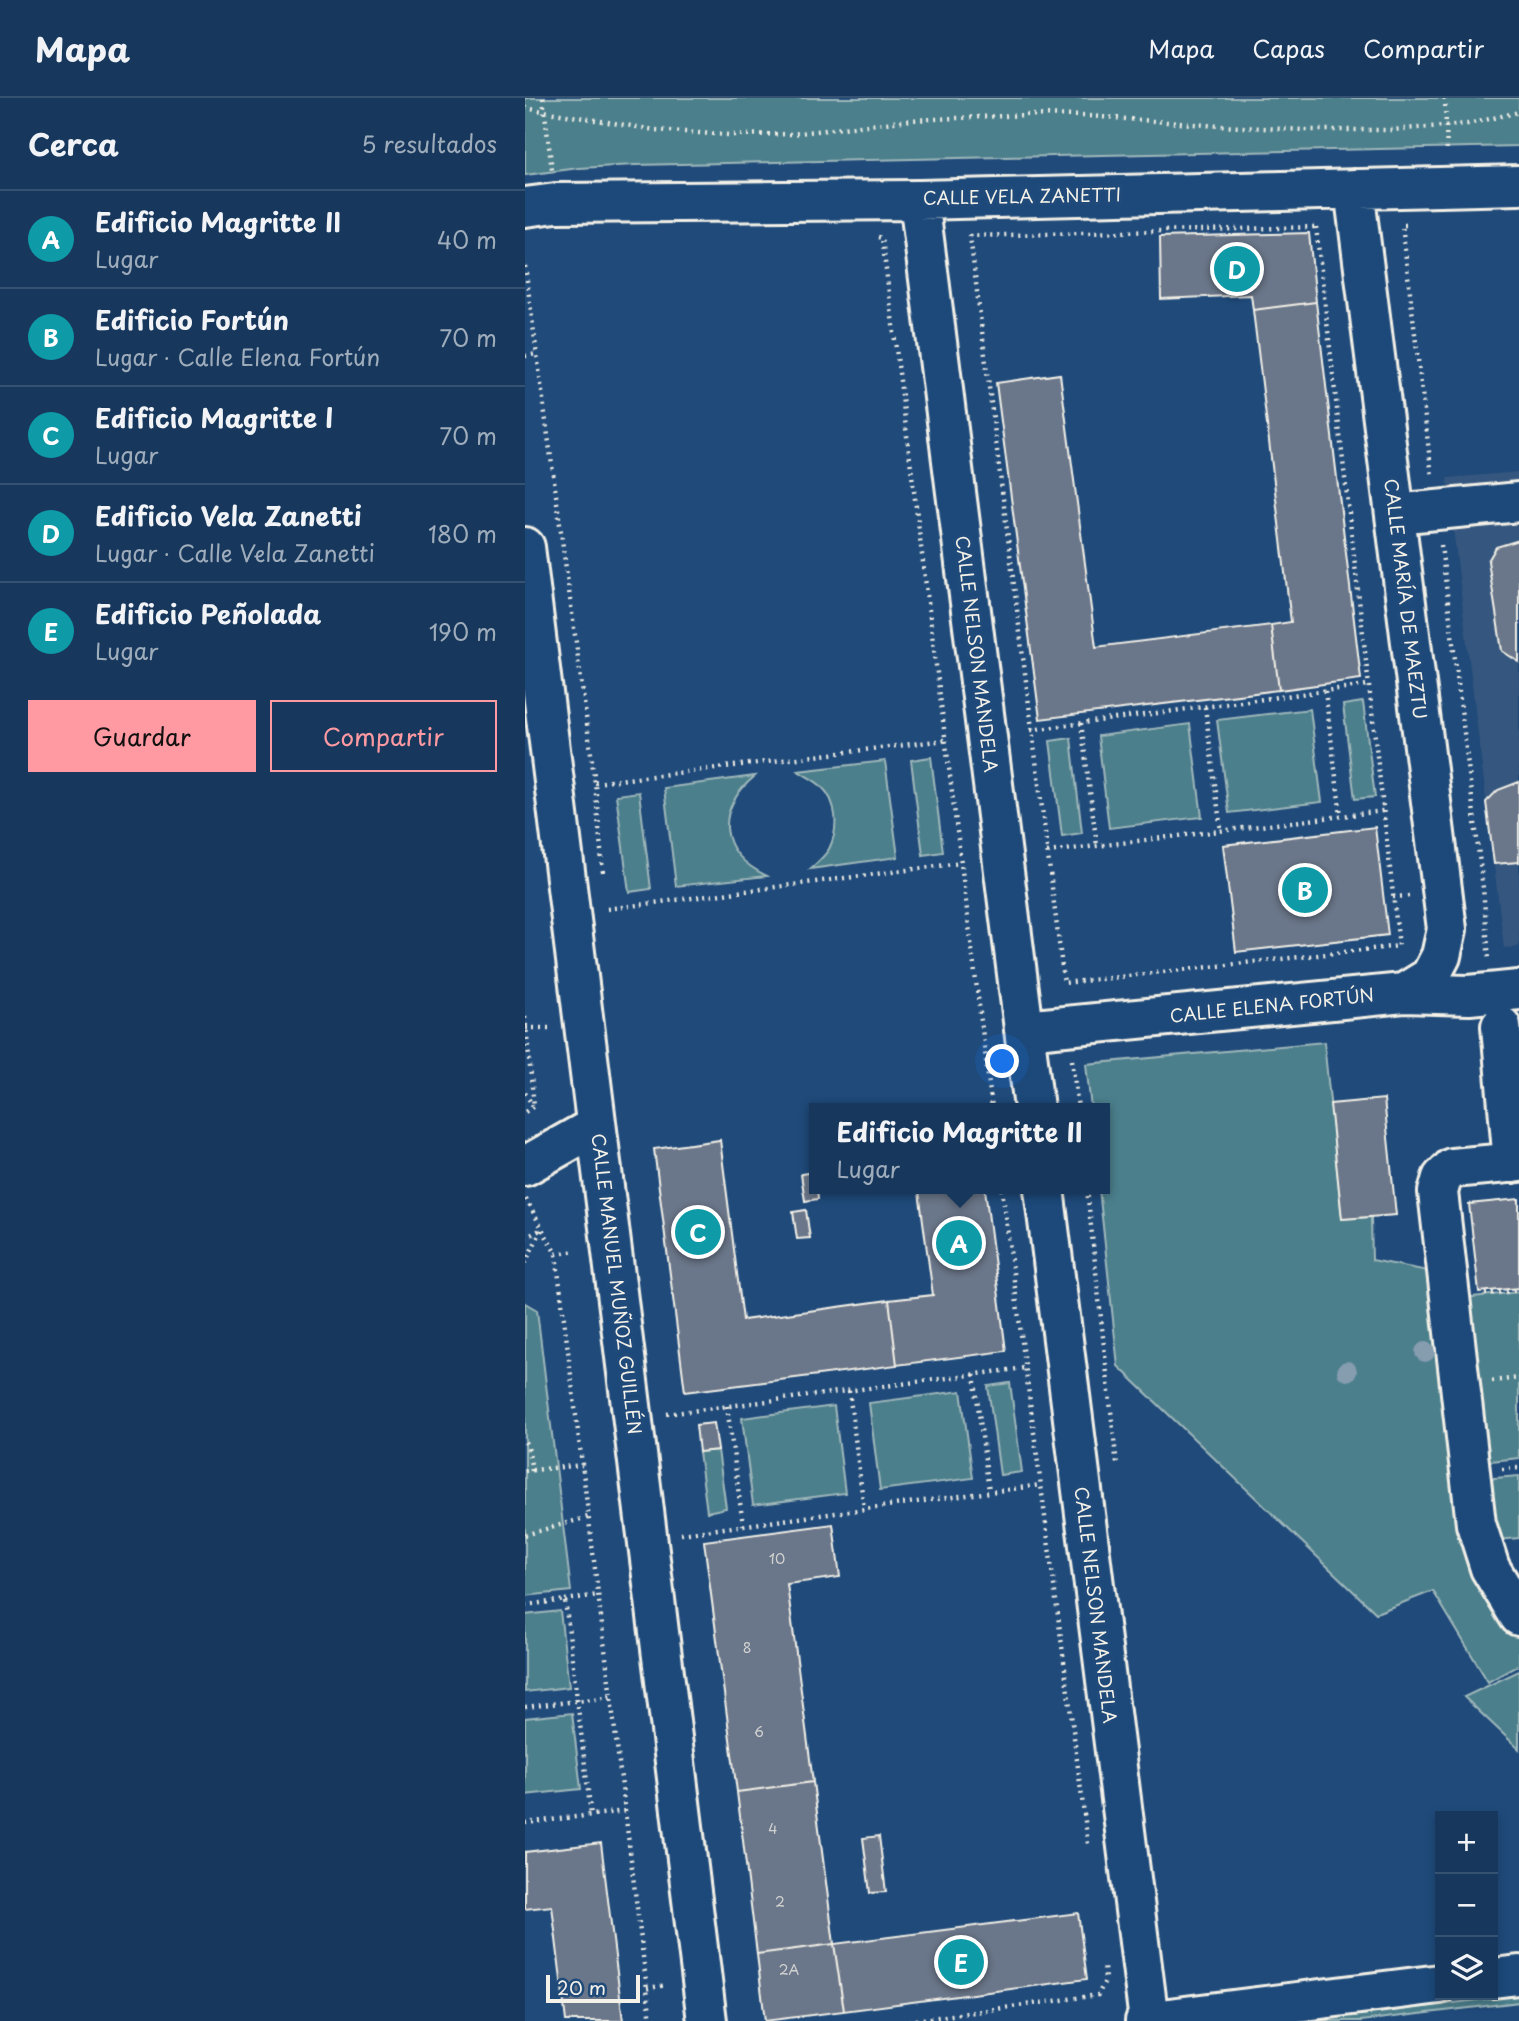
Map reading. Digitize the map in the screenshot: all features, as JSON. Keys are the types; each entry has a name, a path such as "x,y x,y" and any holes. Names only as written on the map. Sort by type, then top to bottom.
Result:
{"street":[{"name":"CALLE VELA ZANETTI","path":"525,207 556,203 919,200 1519,185"},
{"name":"CALLE MARÍA DE MAEZTU","path":"1354,189 1447,929 1441,956 1430,977 1405,993"},
{"name":"CALLE NELSON MANDELA","path":"919,200 1033,1103"},
{"path":"1395,514 1519,502"},
{"name":"CALLE MANUEL MUÑOZ GUILLÉN","path":"525,547 707,2021"},
{"name":"CALLE ELENA FORTÚN","path":"1024,1030 1405,993 1469,995 1505,980"},
{"path":"1501,1026 1516,1162 1452,1168 1442,1178 1438,1192 1476,1524 1490,1568 1519,1616"},
{"path":"525,1166 596,1126"},
{"name":"CALLE NELSON MANDELA","path":"1045,1194 1147,2021"},
{"path":"1498,1977 1519,1975"},
{"path":"1147,2021 1435,1985"}],"path":[{"path":"543,98 553,179"},
{"path":"525,108 655,130 729,135 791,134 911,120 1027,115 1294,130 1391,130 1468,124 1519,112"},
{"path":"1414,225 1402,225 1483,888 1505,980"},
{"path":"1316,227 1369,685 1399,946 1064,983 970,236 1316,227"},
{"path":"869,236 882,238 991,1103"},
{"path":"525,356 537,354"},
{"path":"1031,730 1369,685"},
{"path":"1325,691 1341,816"},
{"path":"1205,707 1221,831"},
{"path":"1081,723 1097,846"},
{"path":"595,783 945,740"},
{"path":"1047,852 1383,811"},
{"path":"607,909 961,863"},
{"path":"525,1017 534,1106"},
{"path":"525,1093 534,1106"},
{"path":"525,1112 534,1106"},
{"path":"1003,1194 1089,1846"},
{"path":"525,1198 557,1254 651,2021"},
{"path":"525,1238 542,1228"},
{"path":"525,1263 542,1228"},
{"path":"666,1414 1025,1368"},
{"path":"974,1374 989,1491"},
{"path":"849,1391 864,1508"},
{"path":"727,1406 743,1525"},
{"path":"525,1442 532,1471"},
{"path":"525,1471 582,1465"},
{"path":"680,1534 1041,1485"},
{"path":"525,1535 588,1517"},
{"path":"525,1605 598,1595"},
{"path":"565,1600 591,1815"},
{"path":"525,1707 611,1697"},
{"path":"525,1823 626,1811"},
{"path":"909,2021 1098,1995 1105,1981 1104,1967"}],"shaded area":[{"path":"1519,472 1519,947 1504,948 1447,478"}],"green space":[{"path":"525,98 1519,98 1519,146 635,165 525,175"},
{"path":"1363,702 1375,797 1355,799 1343,705"},
{"path":"1310,709 1322,802 1229,813 1217,720"},
{"path":"1190,724 1202,817 1109,828 1098,736"},
{"path":"1071,738 1082,833 1062,836 1050,741"},
{"path":"931,757 943,852 923,855 911,760"},
{"path":"885,761 898,857 810,869 829,849 835,816 827,792 798,771"},
{"path":"755,776 733,803 727,830 739,855 767,876 676,886 664,788"},
{"path":"639,792 651,889 629,892 616,795"},
{"path":"1324,1042 1342,1219 1371,1217 1372,1260 1428,1271 1453,1501 1478,1566 1519,1638 1519,1665 1488,1682 1433,1591 1376,1613 1118,1366 1100,1194 1110,1194 1110,1103 1090,1103 1086,1064"},
{"path":"1519,1292 1519,1458 1491,1461 1486,1455 1463,1298"},
{"path":"525,1303 537,1310 571,1591 525,1596"},
{"path":"1010,1383 1022,1472 1000,1475 988,1386"},
{"path":"961,1391 973,1478 880,1490 869,1403"},
{"path":"834,1406 845,1493 753,1505 742,1418"},
{"path":"718,1450 726,1508 707,1512 699,1452"},
{"path":"1519,1476 1519,1538 1497,1540 1489,1483 1494,1478"},
{"path":"560,1611 569,1687 525,1692 525,1615"},
{"path":"1519,1671 1519,1749 1464,1697"},
{"path":"572,1713 581,1789 525,1795 525,1718"},
{"path":"1519,1995 1519,2002 1361,2021 1307,2021 1478,2000 1498,2000 1498,1998"}],"building":[{"path":"1309,233 1316,302 1253,310 1251,295 1161,299 1160,237"},
{"path":"1316,302 1361,679 1279,690 1271,625 1291,622 1253,310"},
{"path":"1060,374 1096,647 1271,625 1279,690 1040,719 996,383"},
{"path":"1519,540 1519,662 1502,651 1488,561 1496,547"},
{"path":"1519,782 1519,862 1494,864 1486,802 1498,790"},
{"path":"1375,827 1388,935 1236,952 1223,845"},
{"path":"1384,1099 1396,1215 1342,1219 1330,1104"},
{"path":"720,1140 743,1320 889,1300 897,1365 685,1392 654,1149"},
{"path":"809,1173 809,1194 818,1194 818,1199 805,1201 801,1174"},
{"path":"919,1194 986,1194 1006,1351 897,1365 889,1300 933,1295"},
{"path":"1519,1199 1519,1288 1479,1292 1469,1204"},
{"path":"806,1210 810,1238 797,1239 793,1212"},
{"path":"714,1423 718,1450 699,1452 696,1425"},
{"path":"833,1524 840,1577 787,1584 813,1782 737,1792 704,1541"},
{"path":"813,1782 834,1944 757,1954 737,1792"},
{"path":"879,1836 886,1892 870,1893 863,1838"},
{"path":"601,1843 623,2021 566,2021 552,1906 525,1909 525,1852"},
{"path":"1078,1913 1087,1979 844,2011 834,1944"},
{"path":"834,1944 844,2011 765,2021 757,1954"}],"place":[{"name":"Edificio Vela Zanetti","path":"1237,269"},
{"name":"Edificio Fortún","path":"1305,890"},
{"name":"Edificio Magritte I","path":"698,1232"},
{"name":"Edificio Magritte II","path":"959,1243"},
{"name":"Edificio Peñolada","path":"961,1962"}]}
